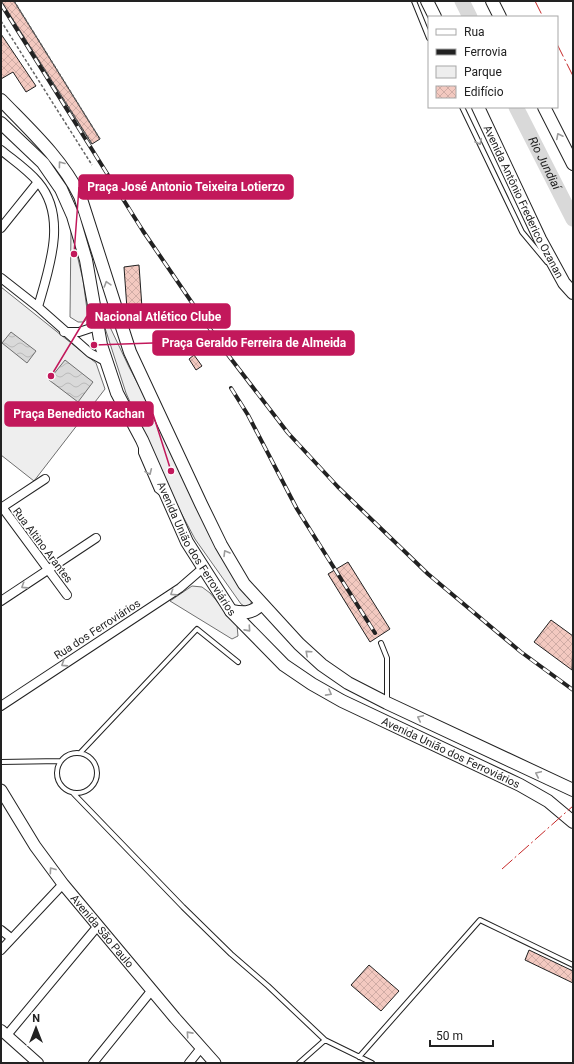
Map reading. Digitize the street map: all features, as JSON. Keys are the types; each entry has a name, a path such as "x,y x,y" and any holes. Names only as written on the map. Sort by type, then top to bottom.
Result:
{"main road":[{"path":"427,1 434,16"},
{"path":"492,1 500,16"},
{"name":"Avenida União dos Ferroviários","path":"1,100 59,161 70,177 80,196 123,335 221,545 244,584 299,644 322,665 348,683 387,703 573,790"},
{"name":"Avenida Antônio Frederico Ozanan","path":"478,108 540,239 564,283 573,293"},
{"path":"545,108 573,164"},
{"path":"10,132 21,120"},
{"name":"Avenida União dos Ferroviários","path":"1,123 43,163 61,189 73,216 86,260 97,326 105,361 117,393 142,440 187,542 231,611 284,664 312,684 342,701 520,785 548,801 573,822"},
{"path":"97,326 105,320 113,321 123,335"},
{"path":"231,611 248,613 253,612 261,604"},
{"name":"Avenida São Paulo","path":"1,790 35,846 63,884 97,927 215,1063"}],"street":[{"path":"1,150 38,182 50,201 53,217 54,247 38,307"},
{"path":"1,228 38,182"},
{"path":"1,278 38,307 64,332 90,353 105,361"},
{"path":"64,332 80,332 97,326"},
{"path":"1,507 45,479"},
{"name":"Rua Altino Arantes","path":"1,507 67,595"},
{"path":"1,601 96,538"},
{"name":"Rua dos Ferroviários","path":"1,706 180,588 203,568"},
{"path":"1,950 63,884"},
{"path":"38,1063 4,1033 97,927"},
{"path":"1,930 11,938"},
{"path":"93,1063 152,990"},
{"path":"189,1063 201,1048"}],"lane":[{"path":"414,1 428,36"},
{"path":"462,108 522,232 564,283"},
{"path":"80,753 197,629 238,662"},
{"path":"381,643 387,658 387,703"},
{"path":"73,793 84,792 92,786 96,776 95,766 89,758 80,753 69,754 61,761 57,770 58,780 64,788 73,793 182,907 325,1040 372,1063"},
{"path":"1,762 61,761"},
{"path":"359,1057 480,920 573,965"},
{"path":"299,1063 325,1040"}],"path":[{"path":"1,1 92,144"},
{"path":"14,1 100,139"},
{"path":"1,21 92,165"}],"green space":[{"path":"71,229 83,280 88,317 84,322 78,322 70,317"},
{"path":"1,287 96,363 105,389 34,481 1,455"},
{"path":"108,326 110,327 129,367 252,600 250,606 246,607 241,604 195,539 170,492 126,393 105,328"},
{"path":"192,586 202,587 210,593 237,625 238,636 232,639 170,601"}],"water":[{"path":"11,332 36,351 27,363 2,343"},
{"path":"65,360 93,382 78,402 49,380"}],"building":[{"path":"1,1 14,1 100,139 92,144"},
{"path":"1,34 36,86 26,92 13,72 1,79"},
{"path":"139,265 142,308 127,309 124,267"},
{"path":"194,355 202,366 196,370 189,359"},
{"path":"348,562 390,629 370,642 328,574"},
{"path":"551,620 573,636 572,670 534,642"},
{"path":"529,950 573,971 573,983 525,960"},
{"path":"369,965 399,991 381,1011 351,985"}],"waterway":[{"name":"Rio Jundiaí","path":"462,1 470,16"},
{"name":"Rio Jundiaí","path":"517,108 573,219"}],"railway":[{"path":"1,4 143,231 225,351 288,433 338,487 428,574 521,652 573,690"},
{"path":"231,388 248,415 297,509 375,633"}],"power":[{"path":"535,1 542,16"},
{"path":"558,46 573,76"},
{"path":"502,869 573,806"}],"place":[{"name":"Praça José Antonio Teixeira Lotierzo","path":"74,254"},
{"name":"Praça Geraldo Ferreira de Almeida","path":"94,345"},
{"name":"Nacional Atlético Clube","path":"51,376"},
{"name":"Praça Benedicto Kachan","path":"171,471"}]}
